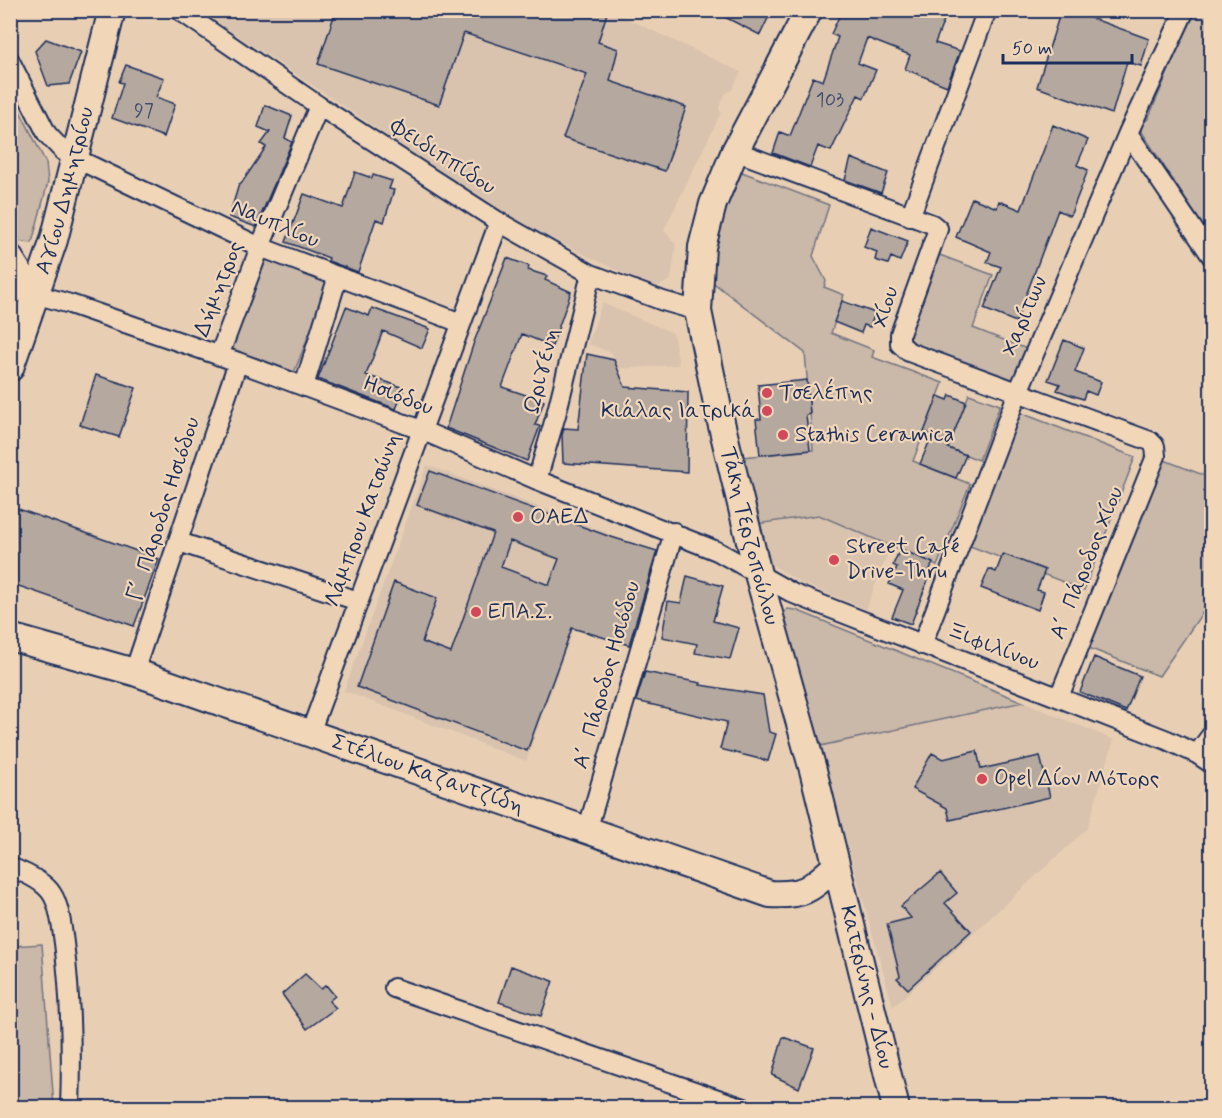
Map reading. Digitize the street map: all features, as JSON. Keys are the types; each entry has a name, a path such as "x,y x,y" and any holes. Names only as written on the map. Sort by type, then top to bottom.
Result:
{"street":[{"name":"Αγίου Δημητρίου","path":"10,368 57,230 112,10"},
{"name":"Φειδιππίδου","path":"179,10 319,106 499,222 591,274 663,301 698,311"},
{"name":"Τάκη Τερζοπούλου","path":"809,10 735,151 713,204 702,247 698,311 720,418 758,574 813,770 836,867"},
{"path":"910,217 987,10"},
{"name":"Χαρίτων","path":"922,645 1018,392 1128,133 1185,10"},
{"name":"Ναυπλίου","path":"10,61 47,134 58,147 75,158 261,247 461,323"},
{"name":"Δήμητρος","path":"219,356 319,106"},
{"path":"1128,133 1212,257"},
{"name":"Χίου","path":"735,151 932,224 938,229 900,334 900,344 909,352 1150,441 1155,446"},
{"name":"Λάμπρου Κατσώνη","path":"310,733 499,222"},
{"path":"10,251 37,294"},
{"name":"Ωριγένη","path":"537,480 556,415 591,274"},
{"path":"304,386 338,276"},
{"name":"Ησιόδου","path":"10,287 238,362 421,430 537,480 717,550 758,574"},
{"name":"Γ΄ Πάροδος Ησιόδου","path":"134,672 238,362"},
{"name":"Α΄ Πάροδος Χίου","path":"1059,698 1156,456 1155,446"},
{"name":"Α΄ Πάροδος Ησιόδου","path":"587,831 674,532"},
{"path":"179,542 358,601"},
{"name":"Ξιφιλίνου","path":"758,574 794,594 1167,740 1204,759"},
{"name":"Στέλιου Καζαντζίδη","path":"10,637 134,672 770,894 792,896 807,891 836,867"},
{"path":"1204,759 1212,734"},
{"path":"10,867 29,874 52,893 61,923 66,958 72,1054 70,1107"},
{"name":"Κατερίνης - Δίου","path":"836,867 896,1107"},
{"path":"394,988 744,1107"}],"shaded area":[{"path":"201,11 611,11 741,72 732,90 725,94 719,108 721,113 664,230 676,245 671,280 654,288 517,222"},
{"path":"1198,11 1211,11 1211,239 1138,126 1148,119 1190,20"},
{"path":"10,91 46,163 48,182 32,243 17,241 11,227"},
{"path":"742,172 829,205 813,256 826,281 824,287 844,295 831,333 874,350 872,357 943,383 913,461 970,484 937,566 819,515 757,524 742,457 813,450 805,353 711,281 718,228"},
{"path":"937,254 993,275 973,328 1027,349 1015,382 917,345 911,340 908,332"},
{"path":"264,257 330,282 293,375 225,348"},
{"path":"602,303 673,333 679,365 617,369 612,353 588,344"},
{"path":"969,394 1000,405 979,460 948,448"},
{"path":"1016,411 1135,457 1084,590 965,544"},
{"path":"1159,458 1211,478 1211,600 1159,676 1084,646"},
{"name":"ΕΠΑ.Σ.","path":"427,465 608,533 526,761 344,691"},
{"path":"819,515 891,546 866,609 801,583 766,561 757,524"},
{"path":"787,609 796,610 1023,702 820,746 782,616"},
{"path":"1023,702 1114,740 1087,829 893,1007 820,746"},
{"path":"11,914 13,946 42,944 54,1107 11,1107"}],"building":[{"path":"336,10 608,10 598,42 618,49 610,81 686,107 665,171 563,138 587,74 464,33 439,105 318,64"},
{"path":"711,10 772,10 760,35"},
{"path":"842,10 948,10 935,43 960,51 947,86 905,69 910,55 867,38 858,63 876,70 864,98 858,95 831,151 818,146 810,167 773,153 780,132 790,136 813,77 823,81 838,37 831,34"},
{"path":"1061,10 1069,10 1149,39 1141,66 1127,62 1112,114 1037,87"},
{"path":"46,39 81,52 69,84 48,86 35,51"},
{"path":"126,65 164,78 156,97 175,104 164,137 112,118 123,83 119,82"},
{"path":"265,105 292,116 285,138 292,142 256,227 229,217 239,184 266,147 261,144 270,132 258,127"},
{"path":"1053,125 1088,140 1077,165 1088,170 1070,216 1058,210 1016,322 984,309 1001,267 987,262 991,252 956,237 972,198 997,208 999,201 1021,210"},
{"path":"851,158 888,173 881,193 845,180"},
{"path":"355,172 372,178 373,175 392,181 389,189 394,190 384,222 376,219 358,272 286,242 304,194 343,208"},
{"path":"871,227 908,241 900,261 891,257 888,264 875,260 877,252 864,247"},
{"path":"507,258 529,266 528,270 547,276 545,280 571,292 552,346 522,334 502,387 544,401 535,425 540,426 527,461 446,428 474,342"},
{"path":"842,301 875,313 870,327 864,325 861,333 834,322"},
{"path":"346,307 369,316 372,308 430,329 422,348 383,331 366,375 404,388 396,409 318,379"},
{"path":"1064,340 1084,348 1075,372 1101,382 1096,395 1086,391 1083,399 1057,390 1060,384 1048,380"},
{"path":"587,354 614,360 625,387 688,392 687,472 563,463 564,428 578,429"},
{"path":"96,375 136,388 119,437 80,425"},
{"path":"807,380 810,414 806,415 810,450 760,455 756,419 761,419 758,385"},
{"path":"950,395 966,402 948,448 966,455 956,478 920,464 932,435 924,432 938,396 948,400"},
{"name":"ΕΠΑ.Σ.","path":"430,471 608,536 657,551 629,645 572,628 527,751 357,687 394,582 437,598 422,642 451,653 493,533 417,505","holes":["510,541 559,559 549,585 501,567"]},
{"path":"10,506 159,559 134,626 10,583"},
{"path":"900,549 933,563 925,579 928,580 911,624 892,617 903,590 889,584 897,567 893,565"},
{"path":"1003,554 1045,570 1037,590 1044,592 1038,610 981,588 989,569 996,572"},
{"path":"687,576 723,586 713,621 739,628 730,659 695,653 697,644 662,637 668,601 681,603"},
{"path":"1094,657 1140,676 1126,711 1080,692"},
{"path":"645,672 701,683 700,685 763,695 769,732 776,734 768,761 720,749 727,722 636,701"},
{"name":"Opel Δίον Μότορς","path":"977,751 981,769 1040,756 1050,797 950,820 947,808 912,789 932,753 943,759"},
{"path":"940,873 957,893 945,903 971,931 908,989 897,978 900,976 887,924 911,918 901,906"},
{"path":"511,966 553,981 541,1016 499,1002"},
{"path":"305,974 321,989 326,985 335,996 329,1001 336,1008 307,1029 282,994"},
{"path":"783,1037 814,1048 799,1088 772,1075"}],"place":[{"name":"Τσελέπης","path":"767,393"},
{"name":"Κιάλας Ιατρικά","path":"767,411"},
{"name":"Stathis Ceramica","path":"783,435"},
{"name":"ΟΑΕΔ","path":"518,517"},
{"name":"Street Café Drive-Thru","path":"834,560"},
{"name":"ΕΠΑ.Σ.","path":"476,612"},
{"name":"Opel Δίον Μότορς","path":"982,779"}]}
